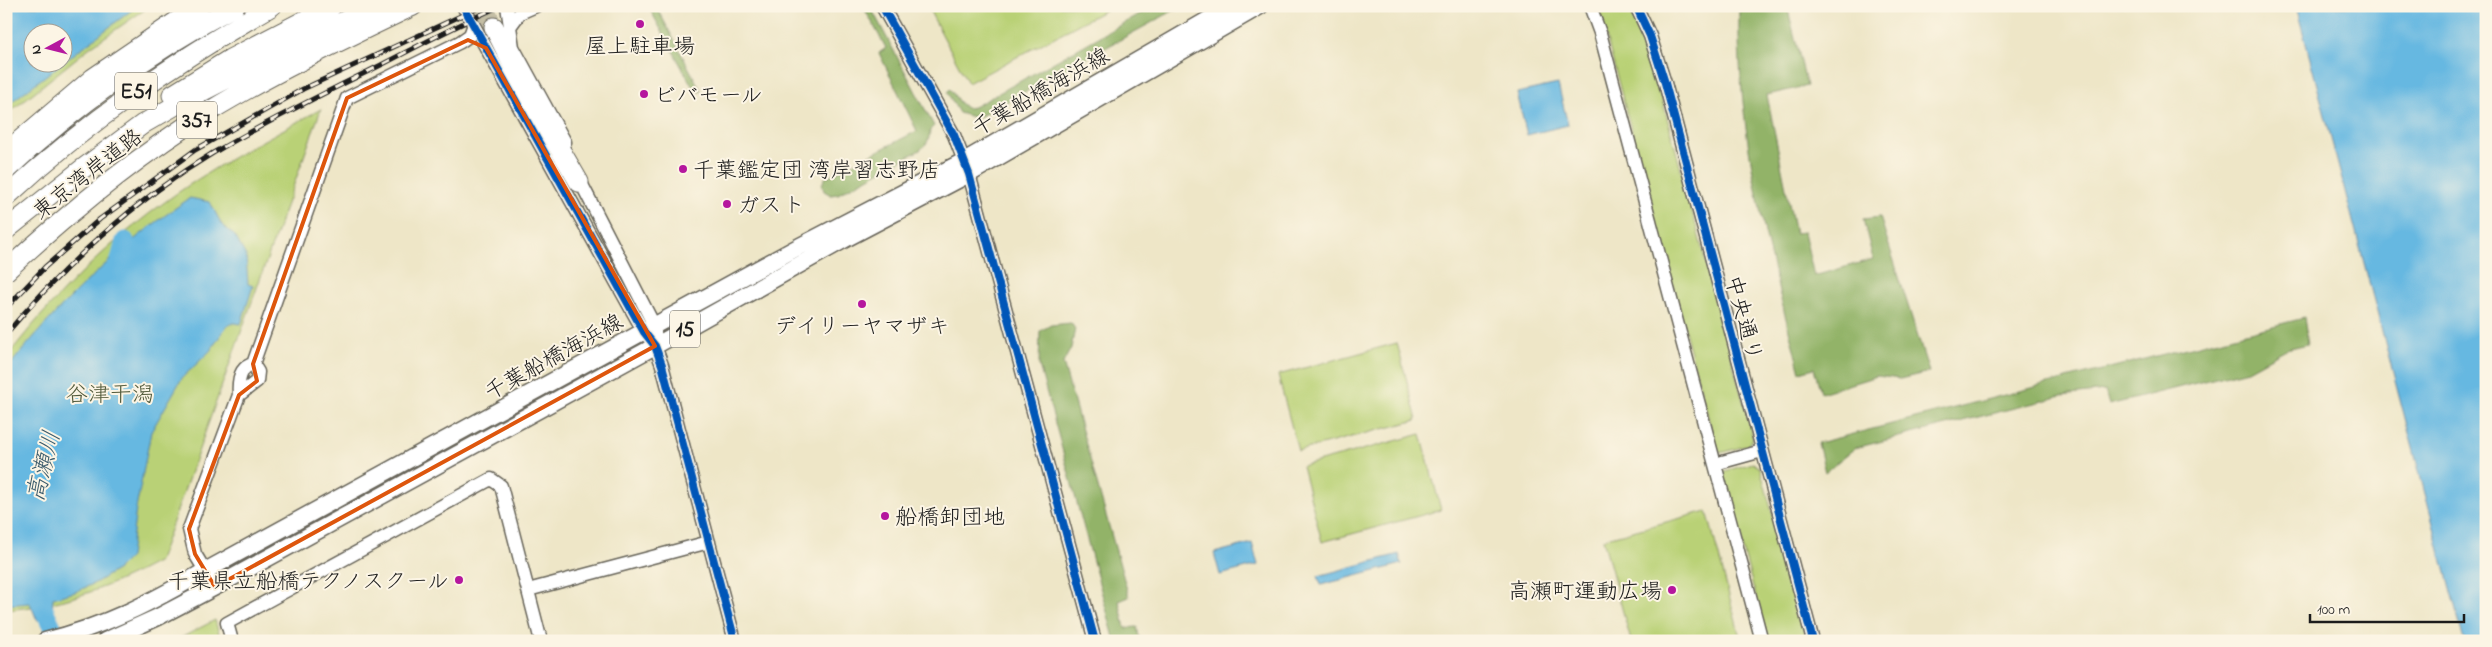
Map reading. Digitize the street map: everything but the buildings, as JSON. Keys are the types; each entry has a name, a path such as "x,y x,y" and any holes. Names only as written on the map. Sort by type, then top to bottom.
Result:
{"highway":[{"path":"6,152 93,78 199,6"},
{"path":"6,170 128,71 205,22 235,6"},
{"name":"E51","path":"9,194 99,117 199,48 272,6"},
{"name":"E51","path":"6,228 89,154 163,101 230,59 332,6"},
{"path":"26,210 114,145 176,105 297,43 376,6"},
{"name":"東京湾岸道路","path":"6,271 99,191 156,148 208,113 316,52 413,6"},
{"path":"501,28 525,89 579,182"}],"main road":[{"name":"千葉船橋海浜線","path":"46,641 91,629 134,611 902,191 967,168 1232,6"},
{"name":"千葉船橋海浜線","path":"104,641 158,617 215,588 655,346 967,168 1260,6"}],"street":[{"path":"463,6 473,27 650,330"},
{"path":"501,28 507,6"},
{"path":"519,6 530,6"},
{"path":"501,28 520,13 536,6"},
{"path":"882,6 954,136 967,168 1095,641"},
{"path":"1590,6 1600,33 1762,641"},
{"name":"中央通り","path":"1636,6 1650,36 1665,83 1813,641"},
{"path":"215,588 195,554 189,529 239,395 239,380 243,370 253,364 344,103 350,95 460,42 470,35 473,27"},
{"path":"460,42 477,41 486,48"},
{"path":"579,182 650,330 662,365 735,641"},
{"path":"1715,464 1762,451"},
{"path":"232,641 227,623 491,479 501,486 542,641"},
{"path":"528,590 709,542"}],"highlighted area":[{"path":"468,40 486,48 655,346 215,587 195,554 189,529 239,395 257,381 253,364 347,98"}],"green space":[{"path":"6,6 150,6 72,62 72,22 22,22 22,72 59,72 6,115"},
{"path":"648,6 656,6 701,91 696,93"},
{"path":"863,6 870,6 934,126 930,130 929,139 920,150 838,194 831,195 824,191 822,184 825,178 917,131 879,53 886,48"},
{"path":"927,6 1113,6 968,83"},
{"path":"1154,6 1182,6 977,118 959,113 947,92 950,89 966,108 974,107"},
{"path":"1598,6 1627,6 1643,38 1654,69 1753,438 1748,445 1720,452 1715,443"},
{"path":"1739,6 1787,6 1807,86 1767,95 1795,233 1804,232 1814,276 1873,259 1863,219 1880,217 1929,372 1900,379 1877,376 1821,393 1814,368 1800,372 1756,191 1743,100 1739,53"},
{"name":"谷津干潟","path":"321,109 159,561 85,594 47,604 6,610 6,358 77,277 137,223 177,193 217,167"},
{"path":"2304,318 2308,344 2286,349 2248,370 2109,405 2105,391 2062,396 1855,448 1825,472 1818,443"},
{"path":"1071,323 1075,329 1071,348 1063,363 1129,597 1119,601 1125,628 1137,627 1140,641 1115,641 1039,365 1040,331 1051,325"},
{"path":"1397,343 1417,420 1298,451 1278,375"},
{"path":"1421,434 1441,510 1322,542 1302,466"},
{"path":"1753,463 1760,468 1807,641 1768,641 1724,480 1725,471"},
{"name":"高瀬町運動広場","path":"1707,511 1741,641 1631,641 1603,539"},
{"path":"215,620 221,641 175,641"}],"water":[{"path":"6,6 137,6 72,56 72,22 22,22 22,72 51,72 6,106"},
{"path":"2296,6 2486,6 2486,641 2464,641"},
{"path":"1558,84 1568,125 1527,135 1517,93"},
{"name":"谷津干潟","path":"190,198 210,202 222,225 235,236 246,256 248,284 253,286 241,324 233,323 226,327 210,351 182,378 151,432 136,509 130,557 118,569 95,583 75,592 53,598 52,617 37,620 30,603 6,605 6,370 47,322 92,277 139,235"},
{"path":"1252,543 1258,565 1220,575 1214,553"},
{"path":"1399,554 1402,564 1321,585 1318,576"}],"waterway":[{"name":"高瀬川","path":"116,275 125,241"},
{"name":"高瀬川","path":"37,595 59,641"}],"tunnel":[{"path":"483,6 494,27"}],"railway":[{"path":"6,308 45,267 100,219 195,150 303,89 482,6"},
{"path":"6,334 52,283 102,235 129,212 184,171 234,141 296,108 500,6"}],"cycle path":[{"path":"463,6 644,332 655,346 662,365 735,641"},
{"path":"882,6 954,135 969,174 1095,641"},
{"path":"1636,6 1650,36 1665,83 1813,641"}],"place":[{"name":"屋上駐車場","path":"640,24"},
{"name":"ビバモール","path":"644,94"},
{"name":"千葉鑑定団 湾岸習志野店","path":"683,169"},
{"name":"ガスト","path":"727,204"},
{"name":"デイリーヤマザキ","path":"862,304"},
{"name":"船橋卸団地","path":"885,516"},
{"name":"千葉県立船橋テクノスクール","path":"459,580"},
{"name":"高瀬町運動広場","path":"1672,590"}]}
